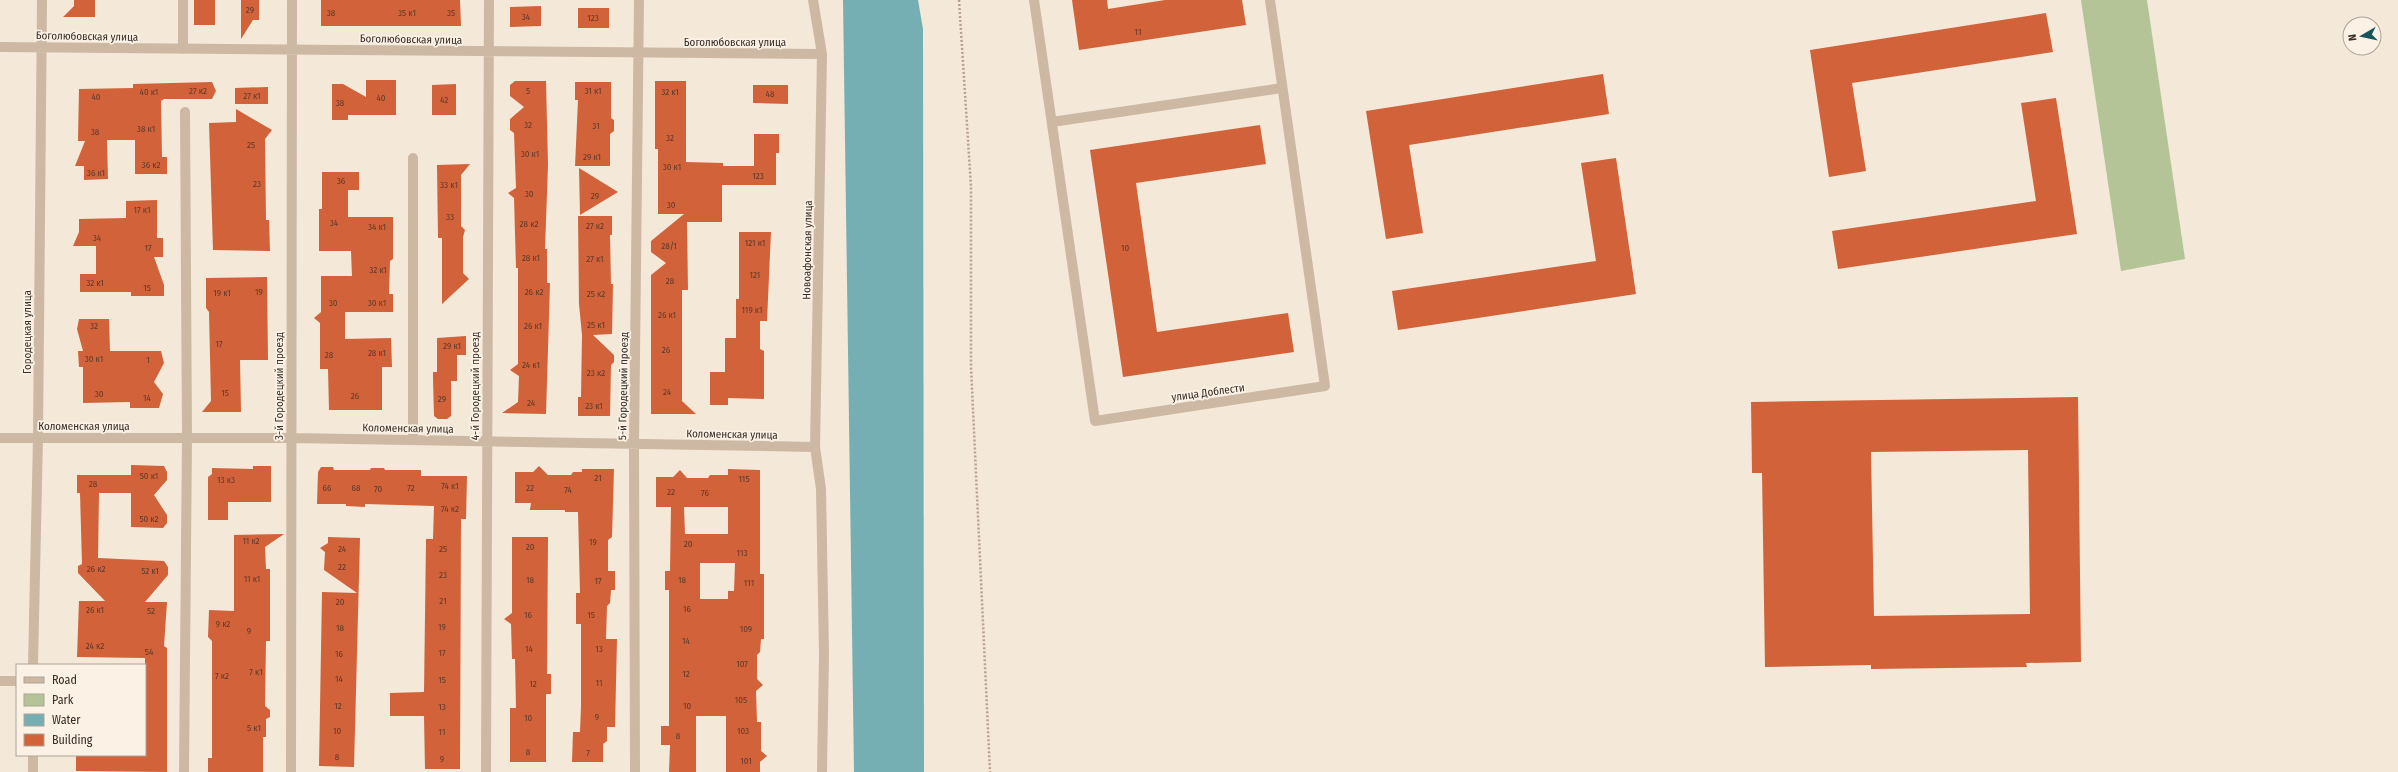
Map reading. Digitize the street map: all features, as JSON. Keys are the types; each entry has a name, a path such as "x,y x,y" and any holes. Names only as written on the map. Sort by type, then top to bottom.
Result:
{"street":[{"name":"Городецкая улица","path":"33,664 38,438 42,0"},
{"path":"183,0 183,49"},
{"name":"3-й Городецкий проезд","path":"291,772 292,0"},
{"name":"4-й Городецкий проезд","path":"486,772 487,52 489,0"},
{"name":"5-й Городецкий проезд","path":"635,772 634,444 639,0"},
{"name":"Новоафонская улица","path":"812,0 822,54 815,447 821,497 824,654 822,772"},
{"path":"1034,0 1052,122 1282,88 1270,0"},
{"name":"Боголюбовская улица","path":"0,47 639,54 822,54"},
{"name":"улица Доблести","path":"1052,122 1095,421 1326,386 1282,88"},
{"path":"184,772 187,438 185,112"},
{"path":"413,158 413,440"},
{"name":"Коломенская улица","path":"0,438 291,438 815,447"},
{"path":"0,681 16,681"},
{"path":"33,756 33,772"}],"path":[{"path":"958,0 971,187 971,367 990,772"}],"green space":[{"path":"2081,0 2147,0 2185,259 2121,271"}],"water":[{"path":"843,0 918,0 923,29 924,772 854,772"}],"building":[{"path":"74,0 95,0 95,17 63,17 74,6"},
{"path":"194,0 215,0 215,25 194,25"},
{"path":"241,0 259,0 259,20 253,20 241,39"},
{"path":"321,0 460,0 461,26 321,26"},
{"path":"1072,0 1107,0 1108,9 1165,0 1242,0 1246,25 1079,50"},
{"path":"541,6 541,26 510,27 510,7"},
{"path":"578,8 609,8 609,28 578,28"},
{"path":"2046,13 2053,52 1852,83 1866,171 1829,177 1810,50"},
{"path":"1603,74 1609,114 1409,145 1423,233 1386,239 1366,111"},
{"path":"366,80 396,80 396,115 348,115 348,120 332,120 332,84 343,84 366,97"},
{"path":"515,81 546,81 548,165 545,249 547,249 547,283 550,283 546,414 502,413 518,402 519,376 510,370 518,364 518,268 516,268 514,198 508,193 516,188 514,133 510,130 510,119 524,107 510,96 510,85"},
{"path":"655,81 686,81 686,162 723,163 723,166 754,166 754,134 779,134 779,153 776,153 776,185 722,185 722,222 687,222 688,290 682,290 682,401 696,414 651,414 651,275 666,263 651,252 651,241 684,214 658,214 658,149 655,149"},
{"path":"212,82 216,91 212,99 164,99 161,101 162,157 167,157 167,174 135,174 135,140 107,140 108,179 84,180 84,166 75,166 85,141 78,141 79,89 133,88 133,84"},
{"path":"575,82 611,82 611,118 614,120 614,131 610,134 610,166 575,166 578,100 575,100"},
{"path":"456,84 456,115 432,115 432,85"},
{"path":"753,85 788,85 788,104 753,103"},
{"path":"268,87 268,104 235,104 235,88"},
{"path":"2056,98 2077,234 1838,269 1832,231 2036,201 2021,103"},
{"path":"236,109 272,130 265,139 266,220 269,220 270,251 213,250 209,123 236,122"},
{"path":"1260,125 1266,164 1136,183 1157,332 1288,313 1294,352 1123,377 1090,150"},
{"path":"1616,158 1636,294 1398,330 1392,291 1596,261 1581,163"},
{"path":"470,164 461,175 461,226 465,230 463,237 463,273 469,279 442,304 442,238 438,238 437,165"},
{"path":"579,168 618,192 580,215"},
{"path":"322,172 359,172 359,190 348,190 348,217 393,217 393,259 390,261 389,294 393,294 393,312 345,312 345,339 391,338 392,367 382,367 382,410 329,410 328,369 320,369 320,323 314,318 321,312 321,276 352,276 351,251 319,251 319,209 322,209"},
{"path":"157,200 157,238 163,238 163,257 154,257 164,285 164,296 131,296 131,292 80,292 80,274 96,274 96,246 73,246 79,232 79,219 126,218 126,201"},
{"path":"578,216 612,216 612,235 610,235 611,284 613,284 612,334 593,335 614,355 614,362 611,365 610,416 578,416 578,397 581,397 582,335 579,304"},
{"path":"739,232 771,232 767,321 760,321 760,349 764,351 764,399 728,398 728,405 710,405 710,372 725,372 725,338 736,338 736,299 739,299"},
{"path":"267,277 268,360 240,360 241,412 202,412 211,401 209,312 206,308 206,278"},
{"path":"79,319 109,319 110,351 161,351 164,363 154,382 163,394 159,408 130,408 130,402 83,403 83,367 79,367 78,351 83,351 77,329"},
{"path":"466,336 466,355 457,355 457,381 451,381 451,416 447,419 438,419 434,416 433,379 433,372 437,372 437,338"},
{"path":"2078,397 2081,662 2026,663 2027,667 1871,669 1871,665 1765,667 1762,473 1752,473 1751,402","holes":["2028,450 2030,614 1874,616 1871,452"]},
{"path":"131,465 164,466 167,472 167,480 154,495 167,515 167,523 163,528 131,527 131,493 99,493 98,558 164,561 168,567 168,575 145,602 167,602 164,646 167,648 167,772 76,771 76,756 146,756 145,658 77,657 79,601 105,601 78,573 78,566 82,564 80,493 77,493 77,475 131,475"},
{"path":"253,466 271,466 271,502 228,502 228,520 208,520 208,477 212,474 212,468 253,469"},
{"path":"539,466 548,475 571,475 573,472 582,472 582,469 614,469 612,537 608,540 608,571 615,571 615,590 611,590 610,603 607,606 606,639 617,639 615,727 607,727 607,741 603,744 603,762 572,762 573,732 580,732 581,707 581,624 576,624 576,593 580,593 578,512 565,512 565,510 530,510 531,503 515,503 515,472 533,472"},
{"path":"321,467 333,467 334,470 370,470 371,468 384,468 385,470 421,470 421,476 467,476 466,519 461,519 460,769 425,769 424,716 390,716 390,693 424,692 426,539 433,539 434,506 365,504 365,507 346,506 346,504 317,504 318,472"},
{"path":"728,469 760,470 760,574 764,574 764,639 761,639 760,652 757,655 757,679 763,685 756,691 757,722 761,722 761,751 767,756 760,762 760,772 726,772 726,716 696,716 696,772 669,772 670,745 661,745 661,726 669,726 669,590 665,590 665,571 670,571 671,507 656,507 656,477 673,477 680,470 687,478 708,478 710,475 728,475","holes":["684,507 728,507 728,534 685,534","700,563 735,563 734,591 728,591 728,599 700,599"]},
{"path":"284,534 265,547 266,569 270,569 270,641 266,641 265,706 270,710 270,717 266,719 266,737 263,737 263,772 208,772 208,758 212,758 212,641 208,637 209,610 234,611 234,535"},
{"path":"328,537 360,538 354,767 319,766 322,592 357,593 324,570 325,552 320,548 328,543"},
{"path":"512,537 548,537 547,674 551,674 551,694 546,694 546,762 510,762 510,708 516,708 515,659 512,659 511,624 504,619 512,613"}]}
